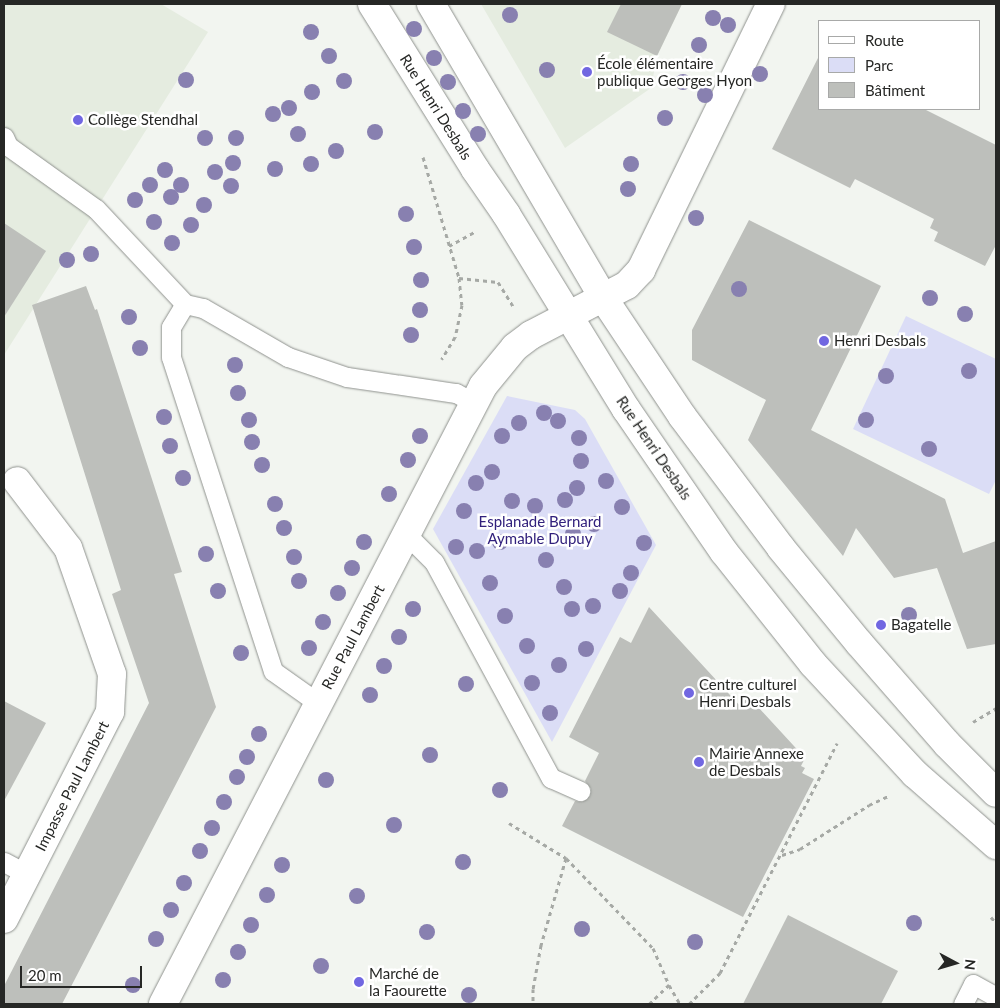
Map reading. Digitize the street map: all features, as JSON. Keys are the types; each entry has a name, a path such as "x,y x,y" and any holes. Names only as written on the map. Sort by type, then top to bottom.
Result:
{"street":[{"name":"Rue Henri Desbals","path":"372,4 585,306 670,399 782,548 859,643 947,744 996,793"},
{"name":"Rue Henri Desbals","path":"431,4 585,306 626,409 724,552 813,664 915,774 996,845"},
{"name":"Rue Paul Lambert","path":"163,1004 483,386 515,347 531,334 627,285 641,270 771,4"},
{"name":"Impasse Paul Lambert","path":"4,918 15,868 110,712 112,674 68,548 18,481"}],"lane":[{"path":"4,137 8,146 96,209 185,304 203,308 288,357 347,377 456,394 474,403"},
{"path":"185,304 171,327 172,357 273,671 318,703"},
{"path":"407,535 434,562 551,778 580,791"},
{"path":"963,1004 973,984 996,997"}],"path":[{"path":"421,149 459,278 462,305 455,337 425,389"},
{"path":"966,726 996,708"},
{"path":"690,1004 720,973 841,736"},
{"path":"781,855 800,849 869,805 890,795"},
{"path":"509,823 566,858 653,948 669,985 680,1004"},
{"path":"533,1004 541,945 566,858"},
{"path":"991,917 996,922"},
{"path":"649,1004 669,985"}],"shaded area":[{"name":"Collège Stendhal","path":"4,4 161,4 208,32 4,355"},
{"name":"École élémentaire publique Georges Hyon","path":"481,4 682,4 657,56 651,88 565,148"}],"green space":[{"path":"906,316 996,359 996,480 989,494 853,429"},
{"name":"Esplanade Bernard Aymable Dupuy","path":"507,396 575,410 585,419 656,545 552,742 433,529"}],"building":[{"path":"621,4 682,4 657,56 607,32"},
{"path":"818,58 818,110 926,110 996,145 996,245 985,266 934,241 938,232 930,228 934,219 855,179 850,188 772,149"},
{"path":"749,220 881,286 811,430 945,499 963,553 996,541 996,644 967,649 937,568 894,578 856,528 843,556 748,440 766,400 692,360 692,330"},
{"path":"4,223 46,251 4,317"},
{"path":"86,286 95,310 97,309 182,572 174,574 216,707 62,1004 4,1004 4,986 149,703 112,594 121,590 32,305"},
{"name":"Mairie Annexe de Desbals","path":"649,607 741,707 747,695 805,758 801,766 805,768 802,773 814,779 743,917 562,826 575,801 582,802 590,796 591,789 585,781 599,753 569,737 620,637 631,643"},
{"path":"4,701 46,723 4,801"},
{"path":"788,915 898,971 881,1004 743,1004"}],"place":[{"name":"École élémentaire publique Georges Hyon","path":"587,72"},
{"name":"Collège Stendhal","path":"78,120"},
{"name":"Henri Desbals","path":"824,341"},
{"name":"Bagatelle","path":"881,625"},
{"name":"Centre culturel Henri Desbals","path":"689,693"},
{"name":"Mairie Annexe de Desbals","path":"699,762"},
{"name":"Marché de la Faourette","path":"359,982"}]}
